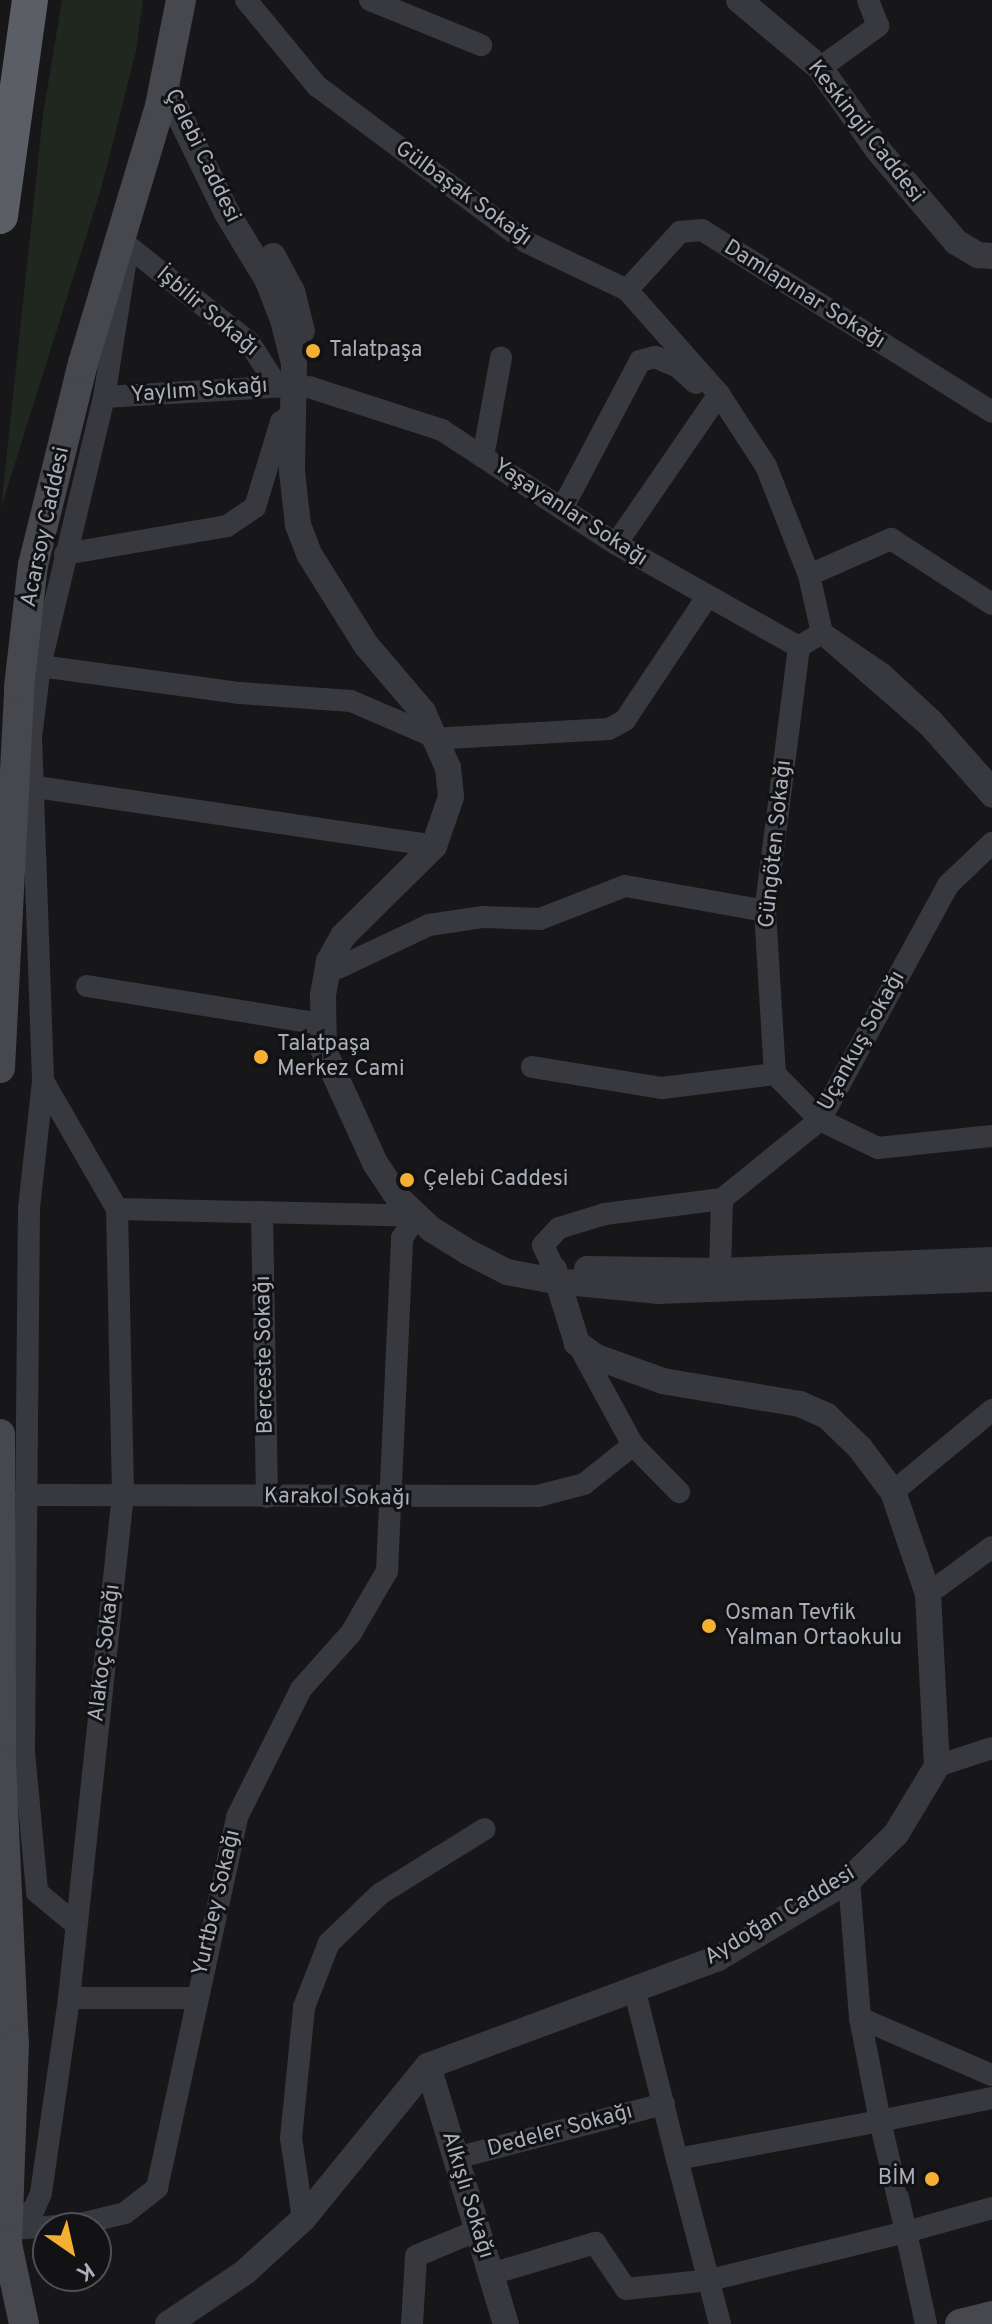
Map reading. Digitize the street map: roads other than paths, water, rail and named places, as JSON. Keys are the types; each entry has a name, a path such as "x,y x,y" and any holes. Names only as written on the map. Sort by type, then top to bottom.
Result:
{"highway":[{"path":"0,216 30,0"}],"main road":[{"name":"Acarsoy Caddesi","path":"0,1068 45,509 156,79 160,0"},
{"name":"Acarsoy Caddesi","path":"0,717 27,510 181,0"},
{"path":"0,1434 1,1762 14,2044 4,2229 12,2281 24,2324"},
{"path":"0,2300 8,2324"},
{"path":"960,2324 992,2316"}],"street":[{"name":"Gülbaşak Sokağı","path":"246,0 330,96 526,242 627,290 717,397 766,466 809,575 822,633"},
{"path":"370,0 481,45"},
{"name":"Keskingil Caddesi","path":"739,0 820,68 936,222 956,242 992,256"},
{"path":"820,68 878,26 868,0"},
{"name":"Çelebi Caddesi","path":"156,79 227,213 268,281 290,349 306,491 318,539 356,611 414,677 443,738 451,797 440,847 343,936 333,967 324,1051 375,1163 422,1211 465,1235 555,1275 658,1291 992,1279"},
{"name":"Damlapınar Sokağı","path":"627,290 680,232 702,230 992,412"},
{"name":"İşbilir Sokağı","path":"104,397 128,246 249,342 293,386"},
{"path":"562,509 640,361 655,357 678,367 717,397 616,544"},
{"path":"483,457 501,358"},
{"name":"Çelebi Caddesi","path":"293,386 294,485 298,525 309,554 341,611 443,738"},
{"name":"Yaylım Sokağı","path":"104,397 293,386"},
{"name":"Yaşayanlar Sokağı","path":"293,386 442,430 616,544 799,647"},
{"path":"74,1923 37,1892 24,1751 29,1208 43,1081 36,787 31,737 32,683 104,397"},
{"path":"65,554 227,526 255,507 281,422 294,413"},
{"path":"809,575 891,539 992,604"},
{"path":"32,683 351,701 443,738 609,729 625,720 707,597"},
{"path":"799,647 822,633"},
{"path":"822,633 881,673 992,788"},
{"path":"822,633 928,725 992,797"},
{"name":"Güngöten Sokağı","path":"775,1074 765,911 799,647"},
{"path":"36,787 440,847"},
{"name":"Uçankuş Sokağı","path":"722,1199 820,1120 948,885 992,843"},
{"path":"333,967 429,925 483,917 540,919 625,886 765,911"},
{"path":"87,986 328,1024"},
{"path":"532,1067 662,1088 775,1074 820,1120 878,1148 992,1136"},
{"name":"Alakoç Sokağı","path":"4,2229 34,2209 41,2193 69,1998 74,1923 123,1494 117,1209 43,1081"},
{"path":"679,1492 633,1445 577,1343 543,1245 559,1228 605,1214 722,1199 720,1271"},
{"path":"117,1209 422,1211"},
{"name":"Yurtbey Sokağı","path":"4,2229 76,2225 125,2213 157,2188 194,1998 237,1817 301,1689 351,1633 387,1571 394,1499 402,1238 422,1211"},
{"name":"Berceste Sokağı","path":"262,1212 267,1497"},
{"name":"Çelebi Caddesi","path":"555,1275 992,1260"},
{"path":"577,1343 596,1357 663,1381 800,1404 827,1416 860,1448 893,1492 928,1594 937,1766 992,1748"},
{"path":"893,1492 992,1410"},
{"name":"Karakol Sokağı","path":"26,1495 394,1499 538,1496 584,1484 633,1445"},
{"path":"928,1594 992,1547"},
{"name":"Aydoğan Caddesi","path":"428,2066 718,1958 849,1880 896,1834 937,1766"},
{"path":"303,2219 291,2138 304,2007 329,1943 380,1894 485,1829"},
{"path":"849,1880 860,2018 926,2324"},
{"path":"634,1988 720,2324"},
{"path":"69,1998 194,1998"},
{"path":"860,2018 992,2075"},
{"path":"168,2324 245,2272 303,2219 428,2066"},
{"name":"Alkışlı Sokağı","path":"428,2066 506,2324"},
{"path":"677,2159 992,2098"},
{"name":"Dedeler Sokağı","path":"456,2158 664,2104"},
{"path":"491,2274 595,2243 626,2289 710,2280 992,2208"},
{"path":"412,2324 416,2256 478,2230"}],"place":[{"name":"Talatpaşa","path":"313,351"},
{"name":"Talatpaşa Merkez Cami","path":"261,1057"},
{"name":"Çelebi Caddesi","path":"407,1180"},
{"name":"Osman Tevfik Yalman Ortaokulu","path":"709,1626"},
{"name":"BİM","path":"932,2179"}]}
